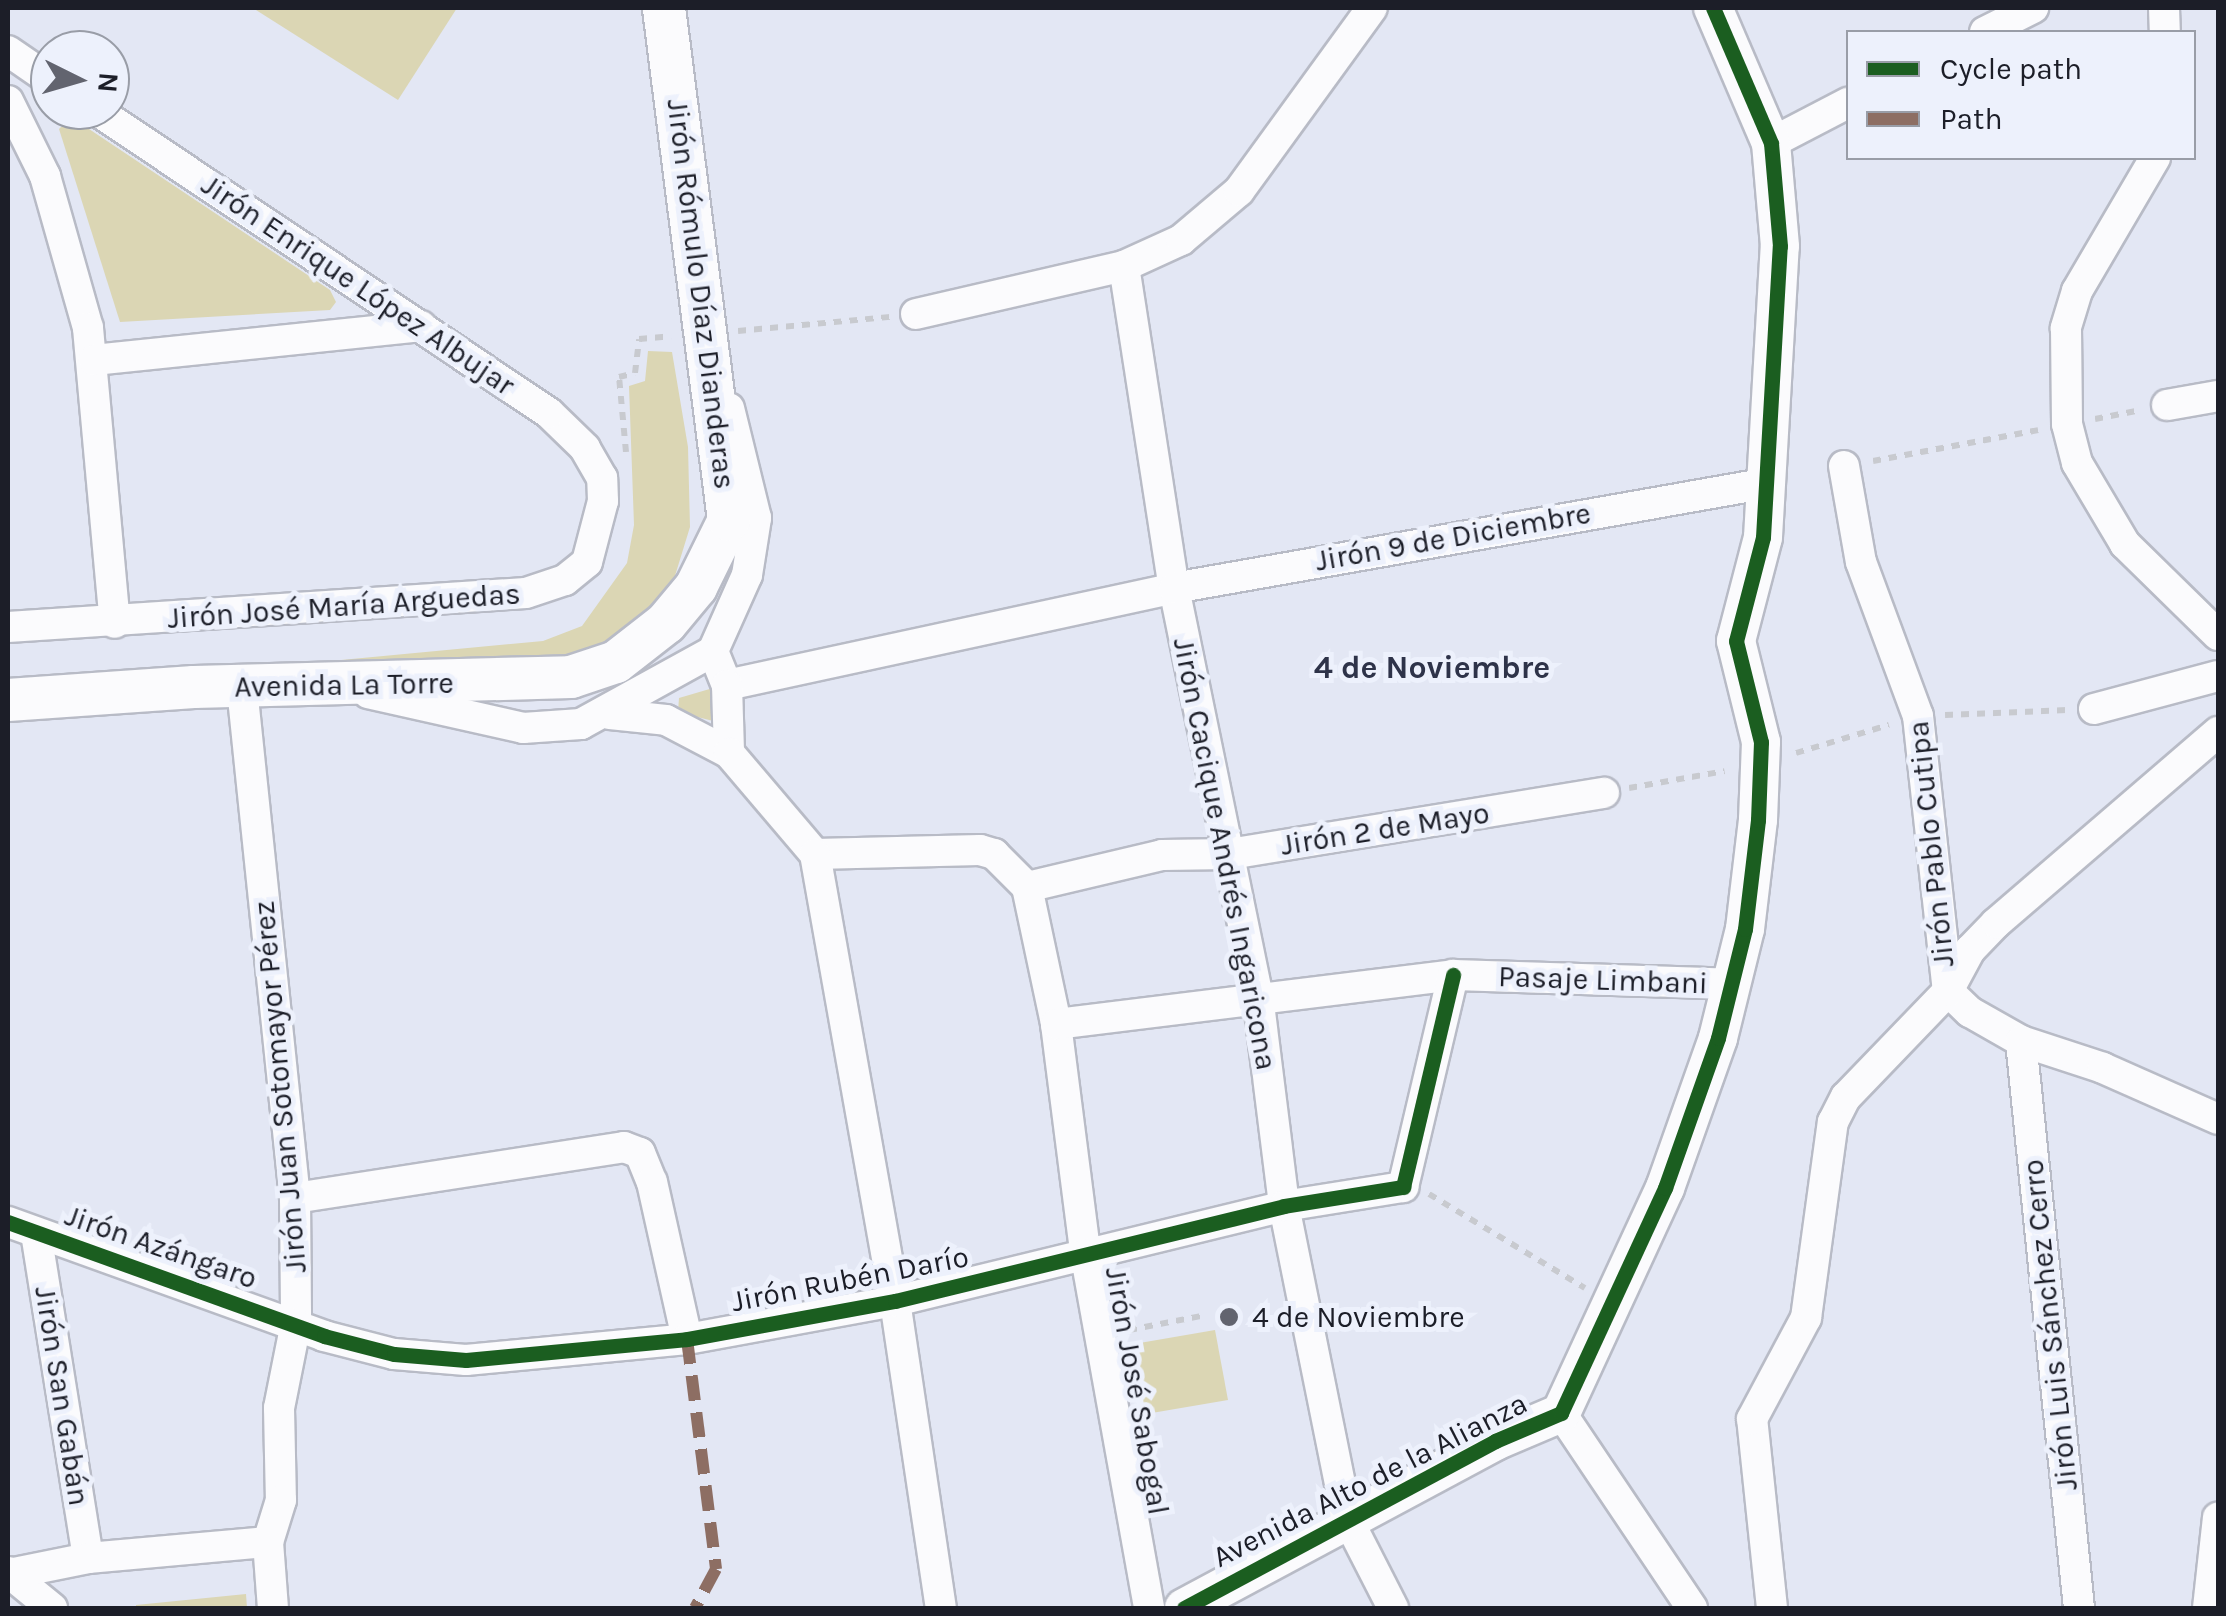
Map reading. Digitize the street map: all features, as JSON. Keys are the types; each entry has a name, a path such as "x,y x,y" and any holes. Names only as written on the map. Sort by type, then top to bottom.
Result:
{"main road":[{"name":"Jirón Rómulo Díaz Dianderas","path":"664,8 696,341 729,520 696,587 666,624"},
{"name":"Avenida La Torre","path":"8,700 570,677 616,662 666,624"}],"street":[{"path":"916,314 1124,266 1181,240 1239,191 1372,8"},
{"name":"Avenida Alto de la Alianza","path":"1184,1608 1347,1518 1561,1413 1608,1302 1666,1188 1734,984 1762,764 1736,642 1762,537 1768,483 1780,246 1771,142 1713,8"},
{"path":"1989,30 2033,8"},
{"path":"8,51 30,66"},
{"path":"8,101 45,176 94,360 115,623"},
{"path":"1771,142 1846,103"},
{"name":"Jirón Enrique López Albujar","path":"126,130 422,326 570,430 602,478"},
{"path":"2154,160 2076,291 2066,328 2067,424 2077,463 2125,544 2218,635"},
{"name":"Jirón Cacique Andrés Ingaricona","path":"1124,266 1174,588 1258,996 1284,1206 1347,1518 1393,1608"},
{"path":"94,360 422,326"},
{"path":"327,684 523,728 582,724 610,714 714,651 747,575 756,518 738,434 696,341"},
{"path":"2167,405 2218,396"},
{"name":"Jirón Pablo Cutipa","path":"1844,466 1862,562 1918,716 1948,991 1970,1012 2021,1041 2103,1068 2218,1120"},
{"name":"Jirón José María Arguedas","path":"8,627 115,623 546,589 587,562 602,478"},
{"name":"Jirón 9 de Diciembre","path":"726,685 1174,588 1768,483"},
{"path":"714,651 726,685 729,753"},
{"path":"2094,709 2218,676"},
{"name":"Jirón Juan Sotomayor Pérez","path":"242,688 296,1198 296,1323 280,1408 282,1500 268,1542"},
{"path":"610,714 666,720 729,753 814,854 896,1300 941,1608"},
{"path":"1772,1608 1752,1419 1806,1318 1832,1122 1846,1097 1948,991 1970,950 1996,923 2218,732"},
{"name":"Jirón 2 de Mayo","path":"1026,887 1162,855 1230,854 1604,793"},
{"path":"814,854 980,850 994,854 1026,887"},
{"name":"Jirón José Sabogal","path":"1026,887 1056,1024 1086,1257 1149,1608"},
{"path":"1408,1181 1453,975"},
{"name":"Pasaje Limbani","path":"1056,1024 1258,996 1453,975 1734,984"},
{"name":"Jirón Luis Sánchez Cerro","path":"2021,1041 2079,1608"},
{"path":"296,1198 624,1146 640,1154 652,1182 687,1339"},
{"name":"Jirón Rubén Darío","path":"296,1323 350,1344 428,1359 687,1339 896,1300 1284,1206 1385,1193 1408,1181"},
{"name":"Jirón Azángaro","path":"22,1228 296,1323"},
{"name":"Jirón San Gabán","path":"22,1228 88,1558"},
{"path":"1561,1413 1692,1608"},
{"path":"2208,1608 2218,1518"},
{"path":"8,1573 88,1558 268,1542 273,1608"},
{"path":"8,1573 52,1608"}],"path":[{"path":"602,478 620,481 626,454 619,377 635,373 639,339 696,341 916,314"},
{"path":"1844,466 2167,405"},
{"path":"1604,793 1762,764 1918,716 2094,709"},
{"path":"1408,1181 1608,1302"},
{"path":"1127,1330 1206,1315"}],"shaded area":[{"path":"253,8 457,8 398,100"},
{"path":"59,130 90,130 330,290 336,302 330,310 120,322"},
{"path":"648,351 672,352 688,447 690,527 674,579 651,610 596,652 568,661 224,671 543,641 582,626 627,563 634,525 629,386 645,381"},
{"path":"713,688 717,722 678,712 679,698"},
{"path":"1215,1330 1228,1400 1140,1415 1128,1345"},
{"path":"246,1594 247,1608 136,1608 136,1605"}],"marked path":[{"path":"687,1339 716,1569 695,1608"}],"cycle path":[{"path":"1184,1608 1495,1441 1561,1413 1665,1188 1718,1038 1745,929 1758,820 1761,742 1736,641 1763,537 1780,246 1771,143 1713,8"},
{"path":"8,1222 324,1336 394,1354 466,1360 687,1339 895,1301 1284,1206 1403,1187 1453,975"}],"place":[{"name":"4 de Noviembre","path":"1229,1317"}],"district":[{"name":"4 de Noviembre","path":"1432,668"}]}
